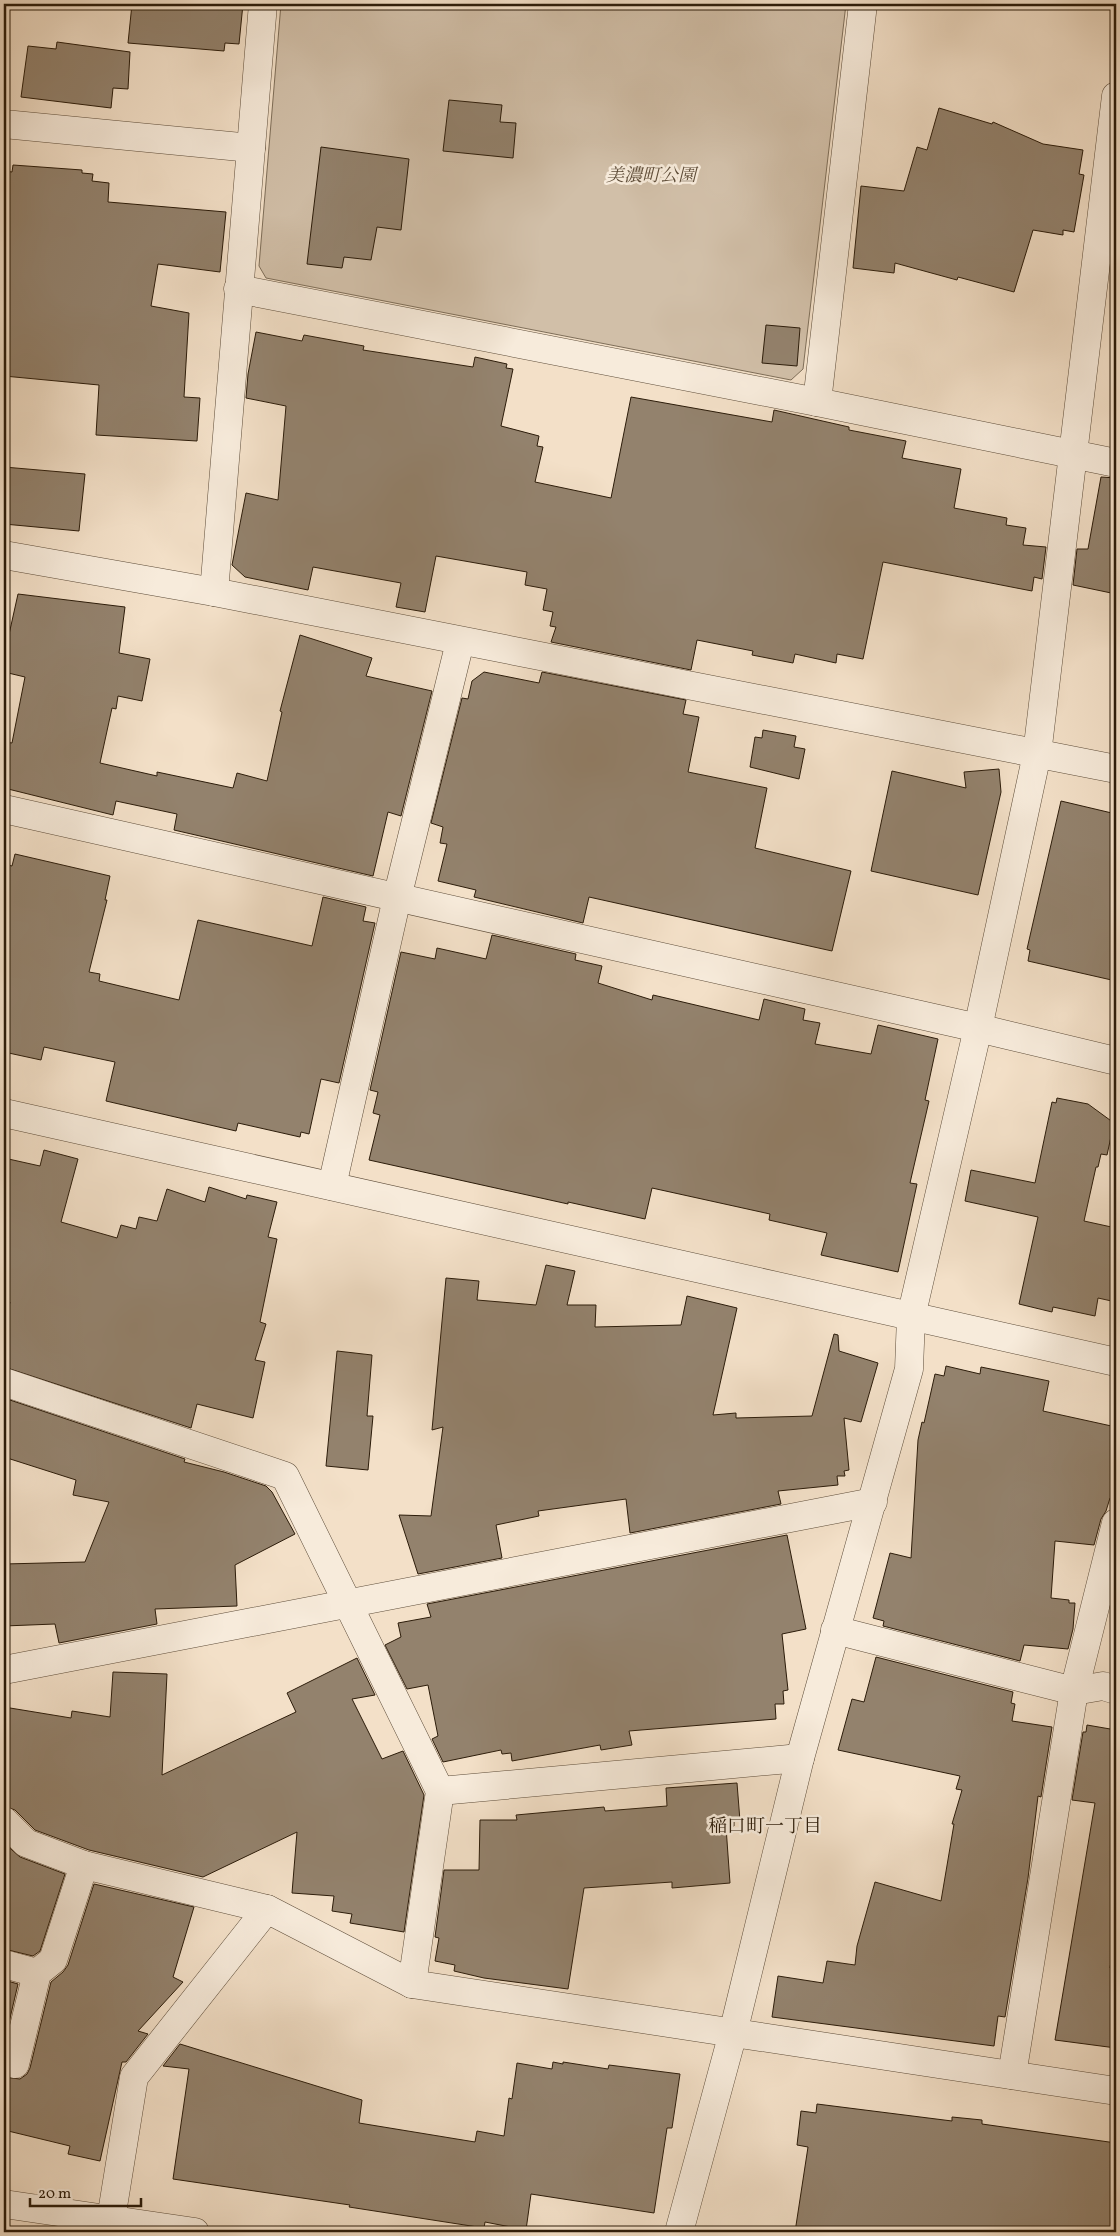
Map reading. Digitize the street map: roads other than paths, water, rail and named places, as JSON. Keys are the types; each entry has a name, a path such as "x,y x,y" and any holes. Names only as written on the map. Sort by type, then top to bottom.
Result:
{"street":[{"path":"214,592 238,290 264,4"},
{"path":"817,402 864,4"},
{"path":"679,2232 733,2033 800,1758 909,1369 911,1317 978,1028 1036,754 1073,454 1108,227 1116,96"},
{"path":"4,124 251,148"},
{"path":"238,290 1116,462"},
{"path":"4,555 214,592 1116,770"},
{"path":"332,1186 397,898 460,642"},
{"path":"4,809 978,1028 1116,1061"},
{"path":"4,1113 1116,1362"},
{"path":"4,1382 285,1476 440,1791 412,1984"},
{"path":"4,1670 346,1602 873,1502"},
{"path":"1012,2076 1074,1691 1115,1534"},
{"path":"835,1630 1074,1691 1103,1686 1116,1690"},
{"path":"440,1791 800,1758"},
{"path":"4,1821 26,1843 84,1865 267,1909 412,1984 1116,2091"},
{"path":"4,2061 15,2064 37,1973 53,1960 84,1865"},
{"path":"111,2218 134,2076 267,1909"},
{"path":"4,1964 37,1973"},
{"path":"4,2204 111,2218 195,2232"}],"district":[{"name":"稲口町一丁目","path":"765,1827"}],"park label":[{"name":"美濃町公園","path":"651,176"}]}
